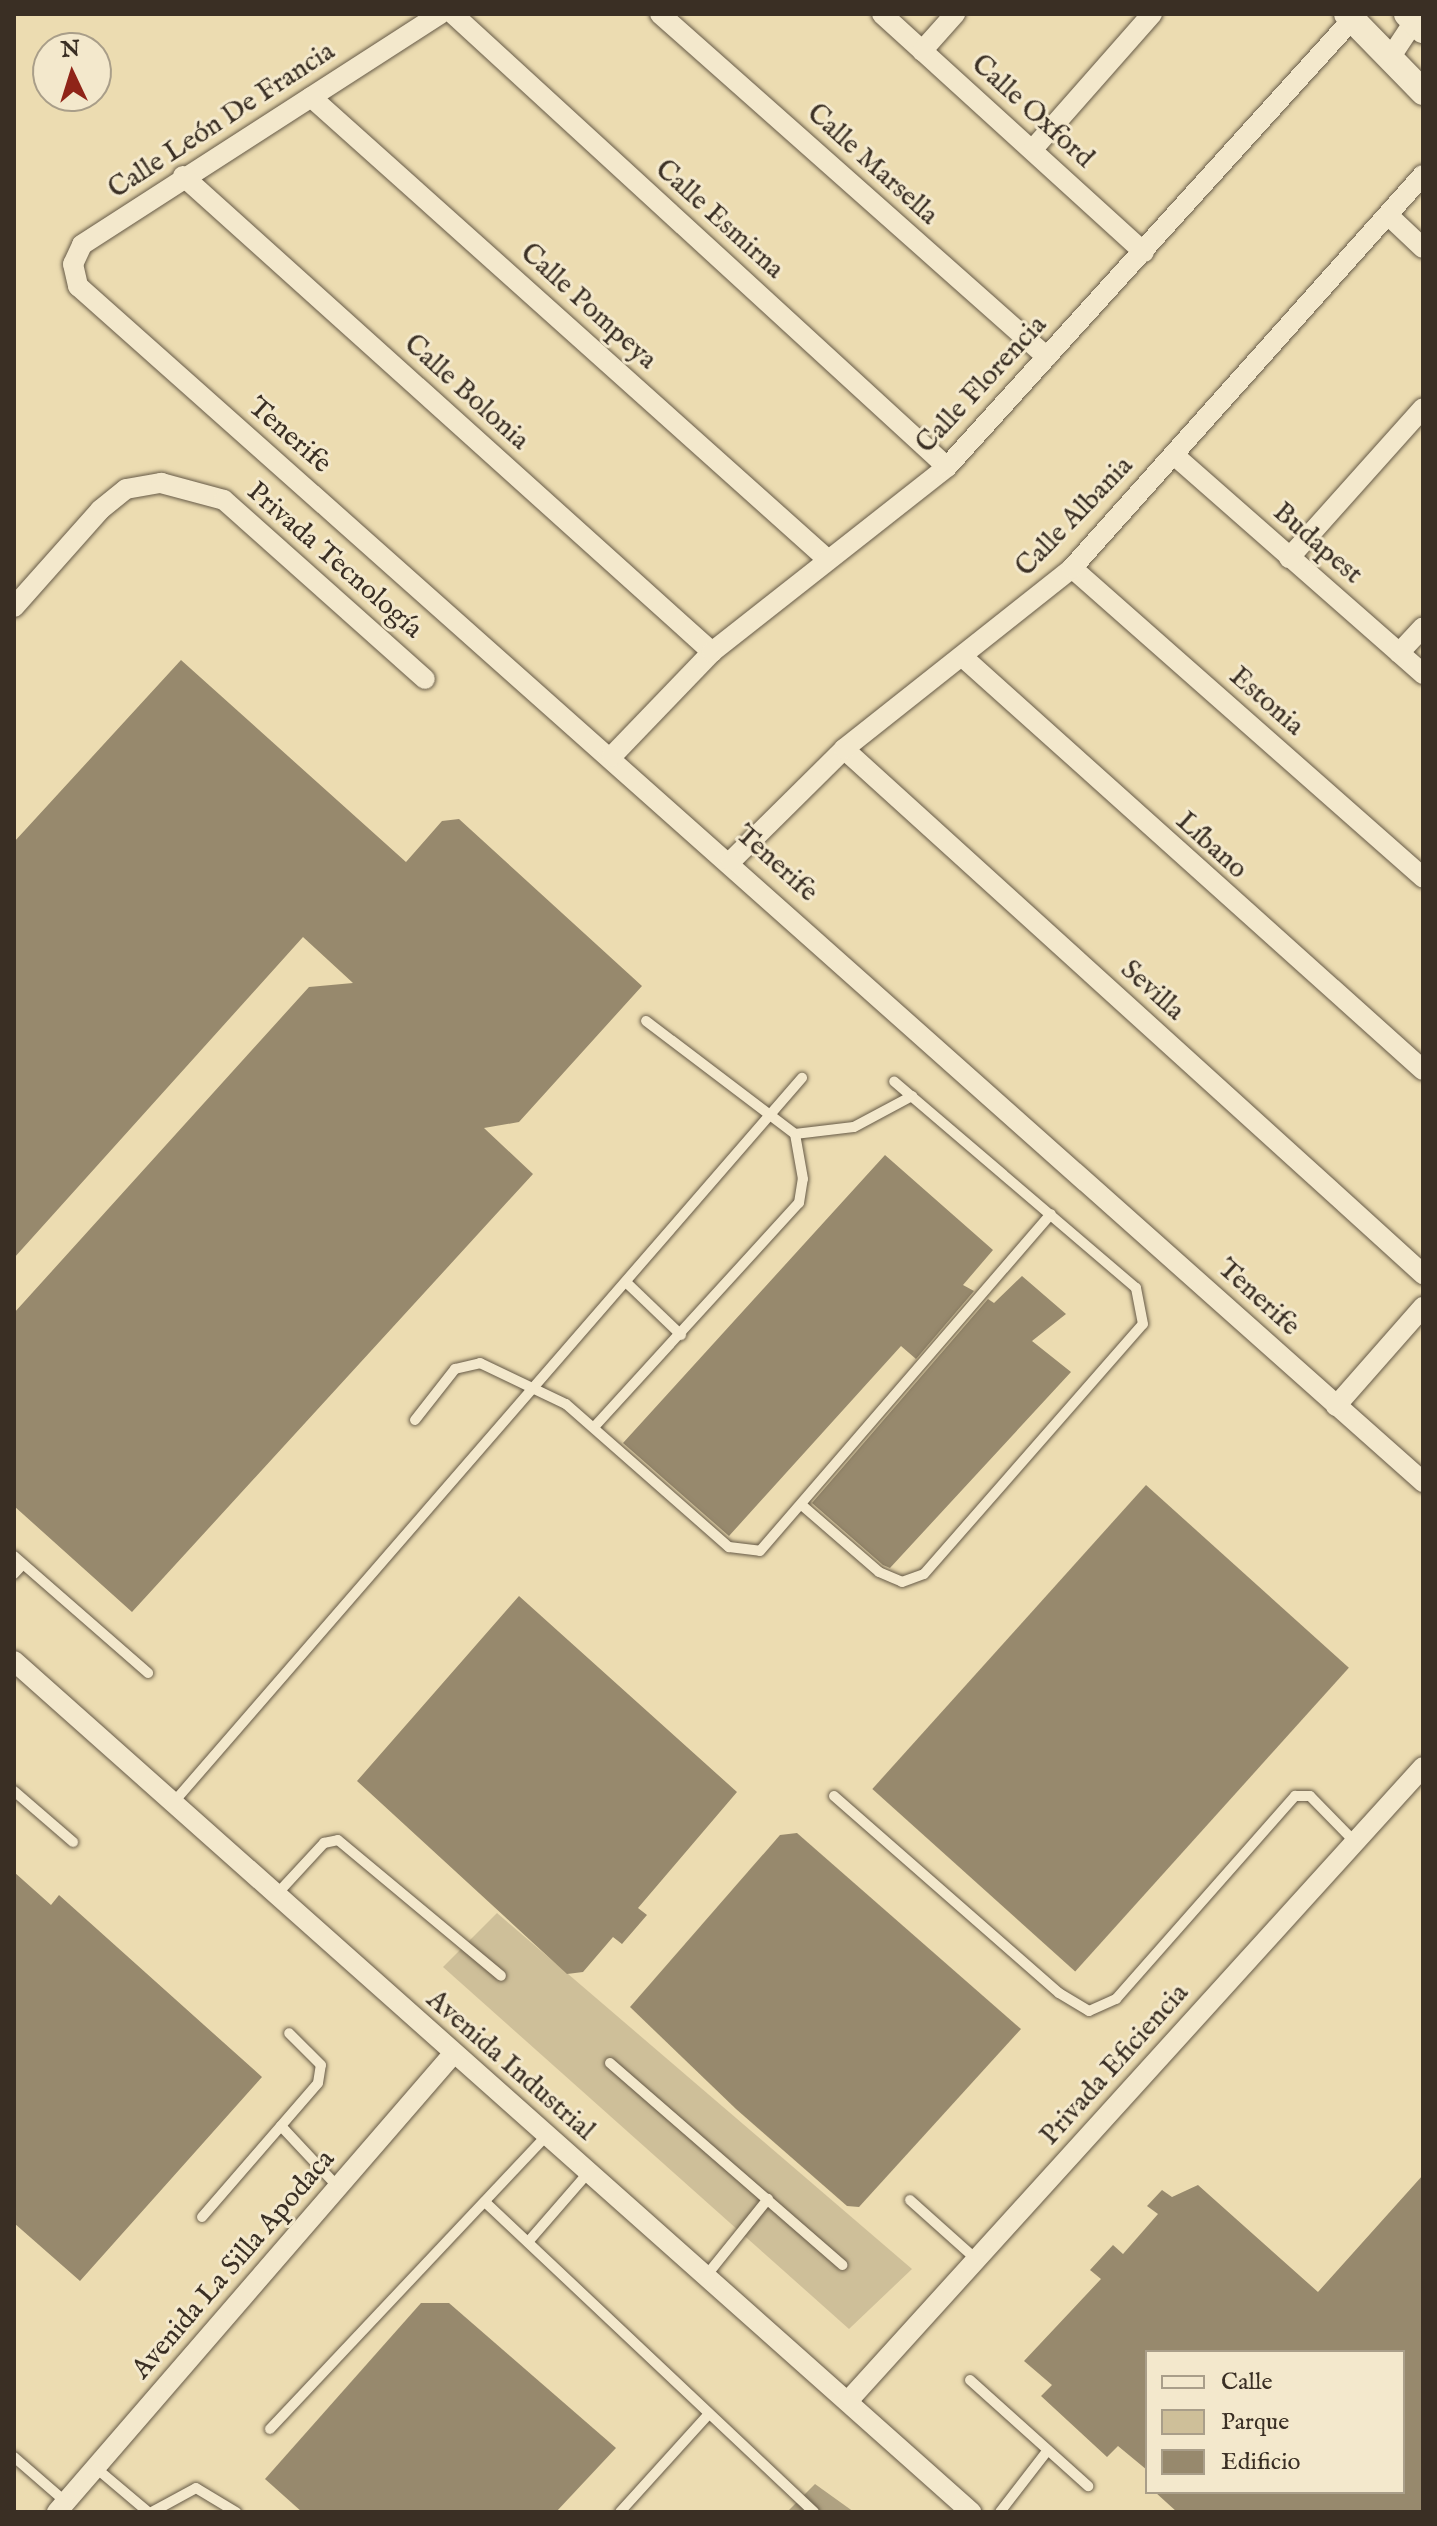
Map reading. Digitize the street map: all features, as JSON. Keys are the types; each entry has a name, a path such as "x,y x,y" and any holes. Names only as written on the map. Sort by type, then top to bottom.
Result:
{"street":[{"name":"Calle León De Francia","path":"85,296 73,264 82,245 183,176 440,14"},
{"name":"Calle Esmirna","path":"453,14 947,467"},
{"name":"Calle Marsella","path":"660,14 1047,357"},
{"name":"Calle Oxford","path":"882,14 1144,252"},
{"path":"922,51 955,14"},
{"path":"1033,149 1152,14"},
{"name":"Calle Florencia","path":"612,756 712,652 947,467 1144,252 1352,16"},
{"path":"1352,16 1423,92"},
{"path":"1390,58 1416,20"},
{"name":"Calle Pompeya","path":"311,97 827,559"},
{"name":"Calle Albania","path":"731,861 844,749 965,659 1072,568 1423,175"},
{"name":"Calle Bolonia","path":"183,176 712,652"},
{"path":"1388,215 1423,248"},
{"name":"Tenerife","path":"85,296 731,861 1423,1482"},
{"path":"1289,558 1423,408"},
{"name":"Budapest","path":"1174,455 1423,674"},
{"name":"Privada Tecnología","path":"14,607 100,510 126,489 161,483 224,500 425,679"},
{"name":"Estonia","path":"1072,568 1423,877"},
{"path":"1399,653 1423,627"},
{"name":"Líbano","path":"965,659 1423,1070"},
{"name":"Sevilla","path":"844,749 1423,1274"},
{"path":"1336,1406 1423,1307"},
{"name":"Avenida Industrial","path":"15,1664 971,2512"},
{"name":"Privada Eficiencia","path":"848,2401 1423,1767"},
{"name":"Avenida La Silla Apodaca","path":"62,2507 453,2054"}],"lane":[{"path":"596,1425 799,1203 803,1179 795,1134 646,1021"},
{"path":"173,1803 802,1078"},
{"path":"804,1507 879,1572 902,1582 924,1574 1143,1324 1136,1288 894,1081"},
{"path":"795,1134 854,1127 912,1096"},
{"path":"415,1420 455,1369 472,1360 533,1389 596,1425 729,1547 760,1551 804,1507 1051,1214"},
{"path":"627,1283 681,1335"},
{"path":"14,1574 18,1560 148,1673"},
{"path":"14,1791 73,1842"},
{"path":"834,1796 1059,1993 1089,2011 1116,1999 1295,1796 1310,1796 1355,1842"},
{"path":"276,1895 324,1843 338,1840 501,1976"},
{"path":"202,2217 281,2126 322,2071 289,2033"},
{"path":"610,2063 842,2265"},
{"path":"281,2126 338,2187"},
{"path":"270,2429 546,2136"},
{"path":"528,2242 588,2173"},
{"path":"706,2276 768,2199"},
{"path":"910,2200 976,2259"},
{"path":"485,2202 814,2512"},
{"path":"970,2380 1088,2486"},
{"path":"620,2512 709,2414"},
{"path":"1000,2512 1048,2450"},
{"path":"15,2461 62,2507"},
{"path":"96,2468 150,2512 196,2488 236,2512"}],"green space":[{"path":"497,1913 912,2269 849,2329 443,1967"}],"shaded area":[{"path":"815,2484 854,2512 787,2512"}],"building":[{"path":"181,660 406,862 442,821 459,819 642,986 519,1122 484,1128 533,1174 132,1612 14,1506 14,1313 309,987 353,983 303,937 14,1258 14,842"},
{"path":"885,1155 993,1250 963,1285 974,1291 916,1359 901,1346 729,1536 623,1443"},
{"path":"1022,1276 1066,1314 1032,1341 1071,1372 890,1568 883,1565 812,1503 988,1299 994,1303"},
{"path":"1146,1485 1349,1668 1075,1972 872,1789"},
{"path":"519,1596 737,1792 638,1908 647,1915 622,1944 613,1937 583,1972 567,1974 357,1781"},
{"path":"797,1833 1021,2029 859,2207 847,2206 736,2109 630,2007 780,1835"},
{"path":"14,1872 51,1905 59,1895 262,2077 80,2281 14,2223"},
{"path":"1423,2175 1423,2512 1177,2512 1157,2494 1405,2494 1405,2350 1145,2350 1145,2468 1118,2446 1107,2457 1041,2396 1052,2385 1024,2361 1101,2279 1090,2270 1113,2245 1123,2254 1158,2214 1147,2206 1162,2190 1172,2197 1198,2185 1318,2292"},
{"path":"421,2303 449,2303 616,2448 556,2512 302,2512 265,2479"}]}
